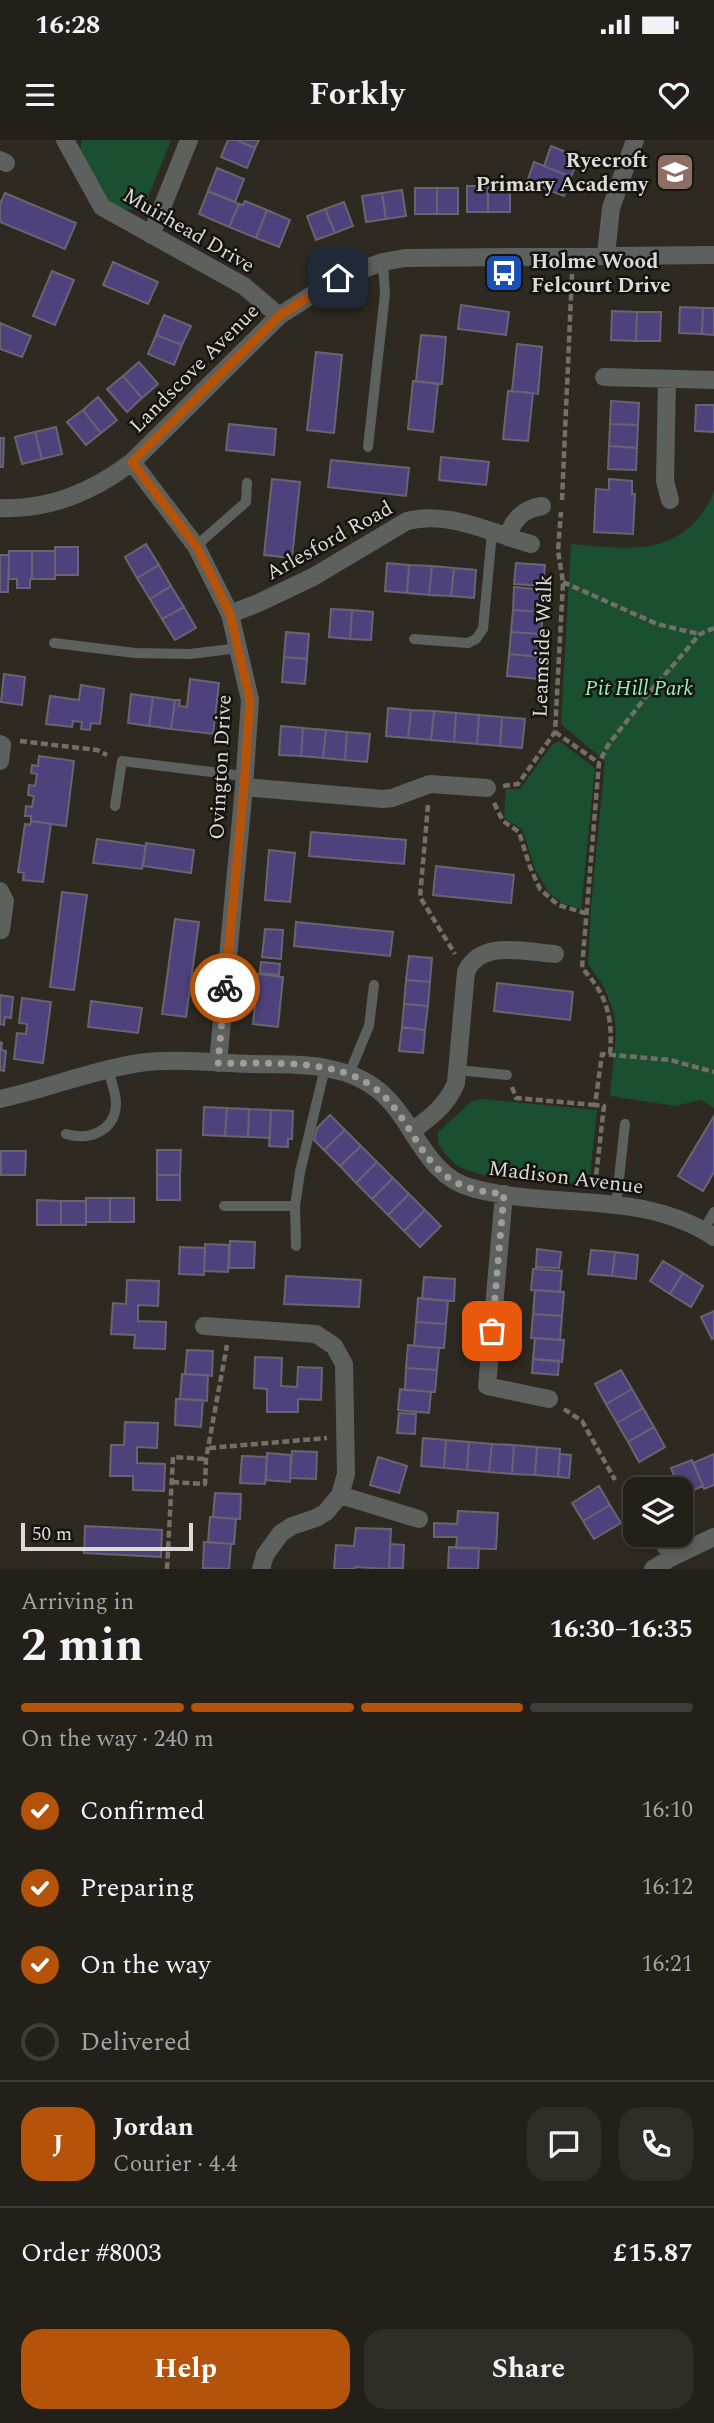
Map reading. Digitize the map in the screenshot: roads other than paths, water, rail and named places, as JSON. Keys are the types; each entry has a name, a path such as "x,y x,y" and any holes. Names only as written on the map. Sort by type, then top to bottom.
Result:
{"street":[{"name":"Muirhead Drive","path":"65,140 102,207 244,286 279,316"},
{"path":"151,234 188,140"},
{"path":"606,255 611,208 635,140"},
{"name":"Landscove Avenue","path":"0,508 27,507 62,500 94,488 132,462 279,316 338,278 383,262 405,258 714,255"},
{"path":"604,377 714,380"},
{"path":"667,379 664,481 670,500"},
{"name":"Ovington Drive","path":"132,462 196,546 230,614 250,700 218,1063"},
{"path":"500,535 511,527 520,514 542,506"},
{"name":"Arlesford Road","path":"230,614 313,577 407,522 435,517 531,544"},
{"path":"244,781 383,799 401,795 429,783 487,788"},
{"path":"0,891 5,901 1,930"},
{"path":"412,1131 438,1111 450,1097 456,1083 466,972 474,959 487,951 555,954"},
{"name":"Madison Avenue","path":"0,1099 108,1070 158,1062 325,1068 349,1074 376,1088 389,1100 438,1168 452,1180 468,1188 663,1213 709,1234"},
{"path":"504,1194 485,1395 549,1399"},
{"path":"204,1326 306,1332 326,1339 334,1346 344,1364 346,1474 340,1495 326,1512 281,1533 271,1543 261,1569"},
{"path":"340,1495 419,1520"},
{"path":"653,1569 672,1556 712,1541"},
{"path":"666,1547 672,1556"}],"lane":[{"path":"369,447 385,295 383,262"},
{"path":"196,546 246,502 247,482"},
{"path":"414,639 468,643 480,636 500,535"},
{"path":"54,643 135,653 190,654 239,648"},
{"path":"115,806 122,761 244,781"},
{"path":"349,1074 369,1026 374,985"},
{"path":"296,1246 295,1206 302,1160 325,1068"},
{"path":"66,1134 92,1136 100,1132 111,1119 116,1102 108,1070"},
{"path":"457,1070 507,1075"},
{"path":"616,1206 625,1124"},
{"path":"224,1206 295,1206"},
{"path":"709,1234 714,1212"}],"place":[{"name":"Ryecroft Primary Academy","path":"675,172"},
{"name":"Holme Wood Felcourt Drive","path":"504,273"}],"park label":[{"name":"Pit Hill Park","path":"639,688"}]}
